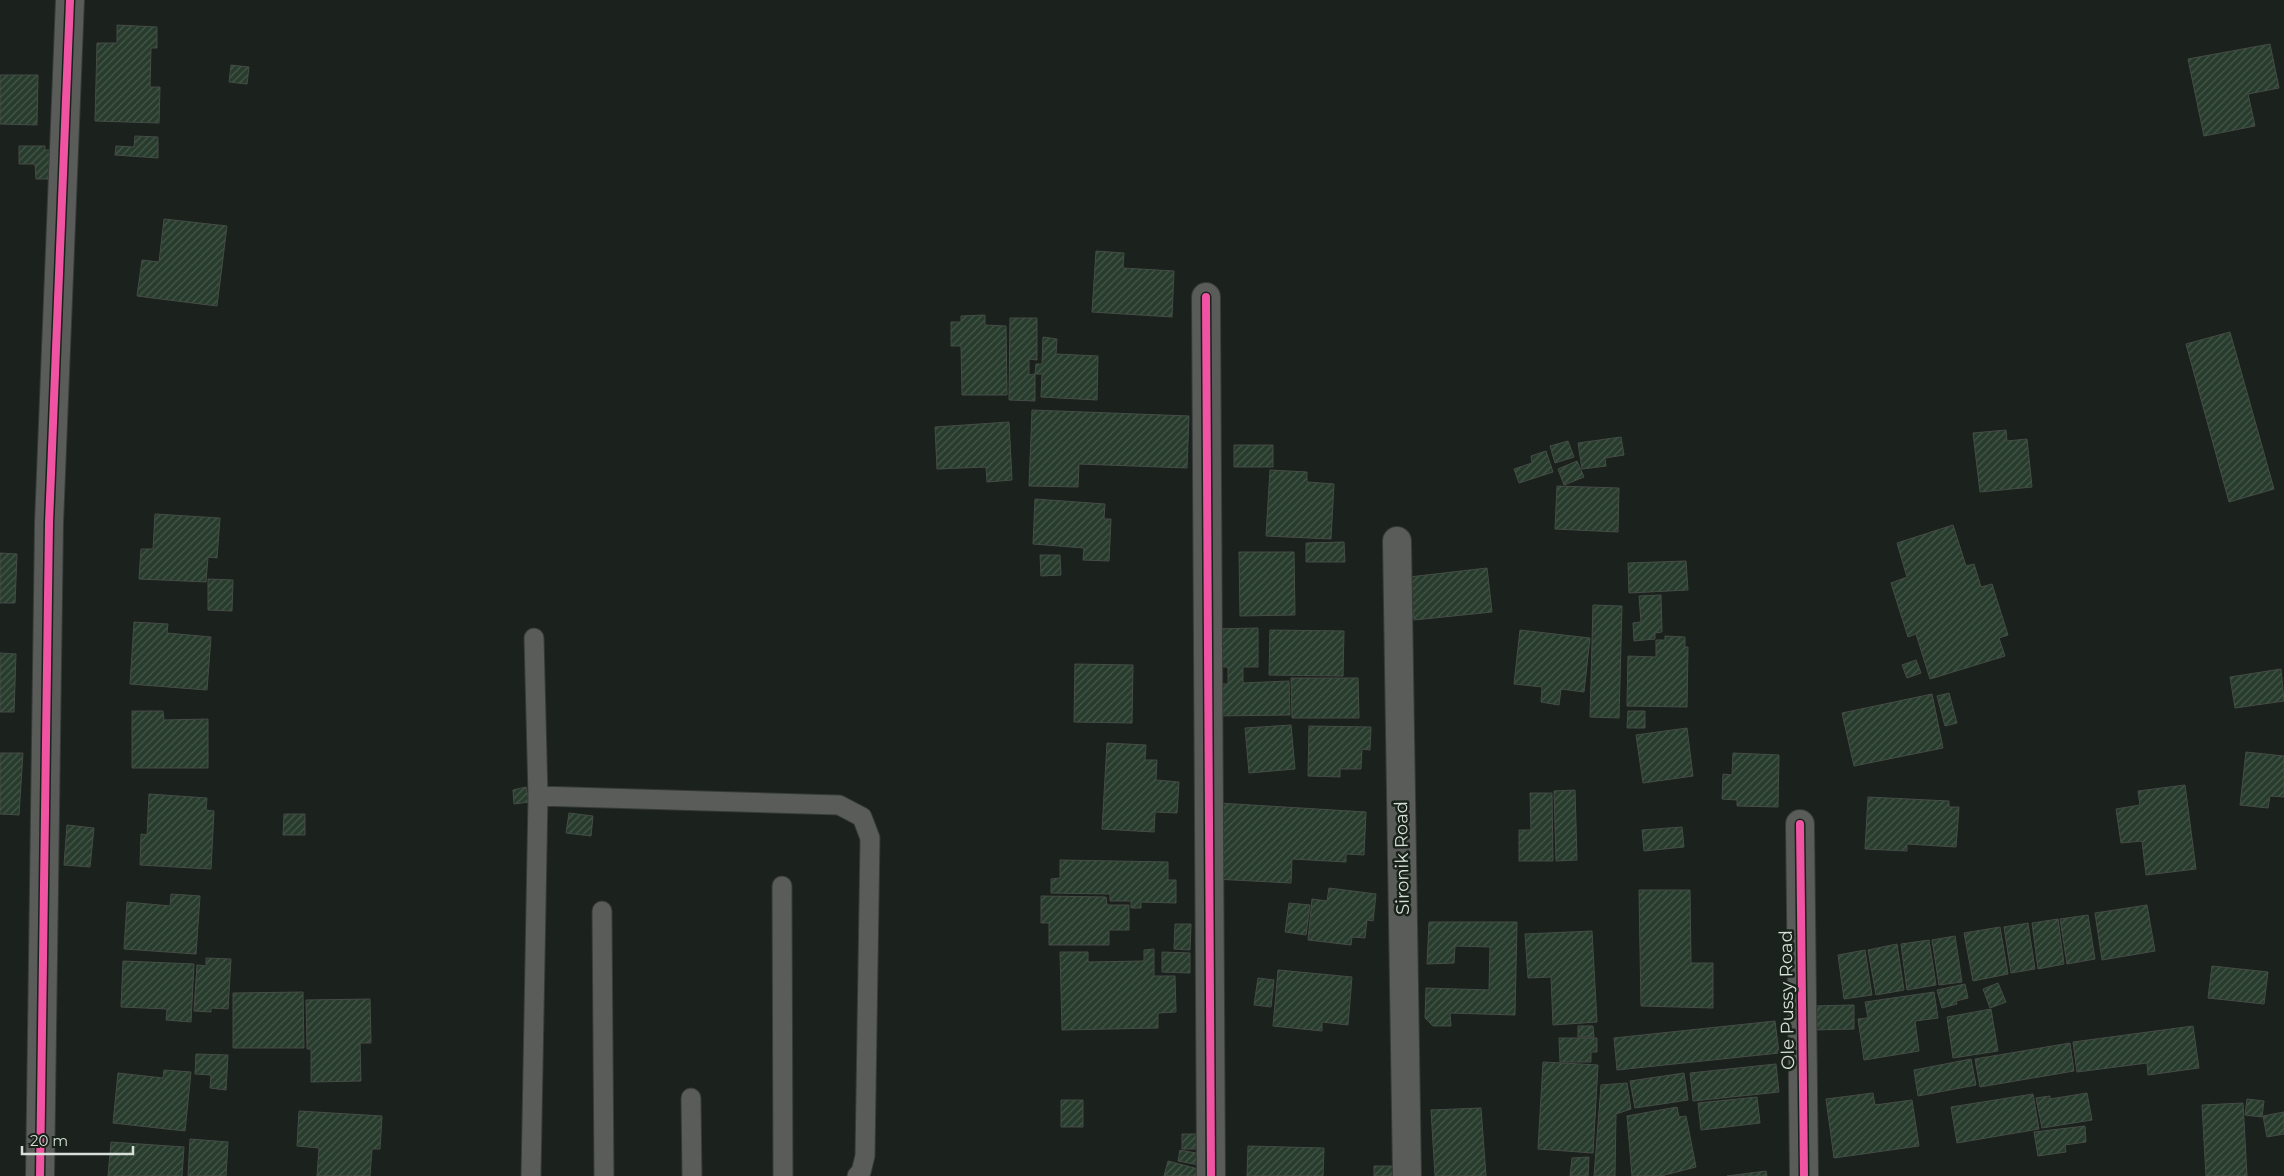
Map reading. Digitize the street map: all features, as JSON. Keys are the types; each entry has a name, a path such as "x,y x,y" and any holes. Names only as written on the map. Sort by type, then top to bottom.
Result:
{"street":[{"path":"40,1176 49,523 70,0"},
{"path":"1206,296 1211,1176"},
{"name":"Sironik Road","path":"1397,541 1407,1176"},
{"name":"Ole Pussy Road","path":"1800,824 1804,1176"}],"lane":[{"path":"531,1176 538,796 534,638"},
{"path":"538,796 839,805 862,817 870,838 865,1156 861,1172 857,1176"},
{"path":"782,886 783,1176"},
{"path":"602,911 604,1176"},
{"path":"691,1098 692,1176"}],"building":[{"path":"117,25 157,27 157,48 151,48 150,87 160,87 159,123 95,121 97,43 117,43"},
{"path":"2270,44 2279,88 2248,94 2255,126 2204,136 2188,59"},
{"path":"231,65 249,67 247,84 229,82"},
{"path":"0,75 38,75 37,125 0,124"},
{"path":"135,136 158,137 158,158 115,155 116,146 134,147"},
{"path":"19,146 45,146 45,150 50,150 51,179 36,179 35,164 19,164"},
{"path":"164,219 227,226 217,306 137,296 142,260 159,262"},
{"path":"1096,251 1124,253 1123,268 1174,271 1172,317 1092,312"},
{"path":"985,315 985,325 1006,326 1007,395 962,395 961,346 951,346 951,322 961,322 961,316"},
{"path":"1010,318 1037,318 1037,360 1029,359 1029,375 1035,374 1035,401 1009,400"},
{"path":"2230,332 2274,489 2229,502 2186,344"},
{"path":"1043,337 1057,339 1056,354 1098,356 1097,400 1041,397 1042,374 1035,374 1036,364 1042,364"},
{"path":"1032,410 1189,416 1187,468 1079,464 1078,487 1029,486"},
{"path":"1009,422 1012,480 987,482 986,467 937,469 935,427"},
{"path":"2006,430 2007,441 2027,439 2032,487 1980,492 1973,433"},
{"path":"1621,437 1624,455 1605,458 1606,466 1582,469 1578,443"},
{"path":"1568,441 1574,457 1555,463 1550,446"},
{"path":"1234,445 1273,445 1273,467 1234,467"},
{"path":"1546,451 1553,472 1519,483 1514,469 1532,463 1531,456"},
{"path":"1577,461 1584,477 1564,485 1558,469"},
{"path":"1270,470 1307,472 1307,482 1334,484 1331,539 1266,536"},
{"path":"1557,486 1619,488 1618,532 1555,529"},
{"path":"1035,499 1105,504 1104,519 1111,519 1109,561 1083,560 1084,548 1033,544"},
{"path":"155,514 220,518 217,558 208,557 206,582 139,579 141,549 153,549"},
{"path":"1953,525 1966,566 1974,564 1981,587 1992,584 2008,635 1999,638 2005,656 1930,679 1916,634 1908,637 1891,583 1907,577 1897,543"},
{"path":"1344,542 1345,562 1306,562 1306,543"},
{"path":"1239,552 1294,552 1295,615 1240,616"},
{"path":"0,553 17,554 15,603 0,603"},
{"path":"1040,555 1060,555 1061,575 1041,576"},
{"path":"1686,561 1688,590 1629,593 1628,563"},
{"path":"1487,568 1492,612 1414,620 1409,577"},
{"path":"208,579 233,580 232,611 208,610"},
{"path":"1661,595 1662,632 1655,633 1655,639 1634,641 1633,623 1641,622 1639,596"},
{"path":"1593,605 1622,606 1619,718 1590,717"},
{"path":"134,622 168,624 167,633 211,637 207,690 130,684"},
{"path":"1258,628 1258,667 1243,667 1243,683 1289,681 1290,715 1213,716 1212,684 1228,684 1228,667 1212,667 1211,629"},
{"path":"1270,630 1344,631 1343,676 1269,675"},
{"path":"1520,630 1590,638 1584,692 1561,689 1559,705 1541,702 1542,687 1514,684"},
{"path":"1665,636 1685,637 1685,647 1688,647 1687,707 1627,706 1628,656 1656,657 1656,640 1665,640"},
{"path":"0,653 16,654 14,712 0,712"},
{"path":"1916,660 1921,673 1907,678 1902,665"},
{"path":"1075,664 1133,665 1132,723 1074,722"},
{"path":"2281,669 2284,701 2235,708 2230,677"},
{"path":"1291,678 1358,678 1359,718 1292,718"},
{"path":"1949,693 1957,723 1945,726 1937,696"},
{"path":"1932,694 1943,748 1854,766 1842,713"},
{"path":"132,711 163,711 164,720 208,719 208,768 132,768"},
{"path":"1628,711 1645,711 1645,728 1627,728"},
{"path":"1291,725 1295,769 1249,773 1245,728"},
{"path":"1309,726 1371,727 1370,750 1362,749 1361,769 1340,769 1340,777 1308,776"},
{"path":"1687,728 1693,776 1643,783 1636,735"},
{"path":"1107,743 1146,745 1145,760 1157,760 1156,780 1179,782 1177,813 1155,812 1154,832 1102,829"},
{"path":"2246,752 2284,756 2284,797 2270,796 2268,808 2240,805"},
{"path":"0,753 23,753 19,815 0,814"},
{"path":"1733,753 1779,755 1778,807 1737,806 1737,800 1722,799 1723,774 1732,775"},
{"path":"2185,785 2196,869 2146,875 2142,841 2121,843 2116,809 2140,805 2138,791"},
{"path":"526,787 529,802 514,804 513,790"},
{"path":"1575,790 1577,860 1556,861 1554,791"},
{"path":"1530,793 1552,793 1553,861 1519,861 1519,830 1531,830"},
{"path":"149,794 207,798 206,810 214,811 211,869 140,865 141,834 147,835"},
{"path":"1868,797 1949,801 1949,807 1959,807 1956,847 1907,844 1907,851 1865,849"},
{"path":"1219,803 1366,812 1364,855 1346,854 1346,862 1292,859 1291,883 1214,879"},
{"path":"569,813 593,816 591,836 566,833"},
{"path":"284,814 305,814 305,835 283,835"},
{"path":"67,825 94,828 90,867 64,865"},
{"path":"1682,827 1684,847 1644,851 1642,830"},
{"path":"1060,860 1168,862 1168,880 1176,880 1176,903 1141,902 1141,908 1131,908 1131,901 1110,901 1110,894 1051,893 1051,879 1060,878"},
{"path":"1329,888 1376,894 1373,921 1367,920 1365,938 1352,937 1351,945 1308,940 1312,899 1327,901"},
{"path":"1639,890 1690,890 1691,963 1713,963 1713,1008 1641,1006"},
{"path":"171,894 200,896 196,954 124,949 127,902 170,906"},
{"path":"1041,896 1106,897 1107,905 1129,905 1129,930 1109,930 1109,945 1049,945 1049,923 1041,923"},
{"path":"1289,903 1310,905 1306,935 1285,932"},
{"path":"2147,905 2155,951 2102,960 2095,913"},
{"path":"2088,915 2095,959 2067,964 2060,919"},
{"path":"2058,919 2064,964 2038,969 2032,923"},
{"path":"1429,922 1517,922 1515,1015 1450,1013 1451,1026 1433,1026 1425,1018 1426,988 1489,990 1490,947 1455,946 1454,963 1427,964"},
{"path":"2028,923 2035,969 2011,973 2004,927"},
{"path":"1175,924 1191,924 1190,950 1174,949"},
{"path":"2000,927 2008,974 1973,981 1964,933"},
{"path":"1592,931 1597,1022 1553,1025 1551,977 1528,978 1525,934"},
{"path":"1955,936 1962,982 1939,985 1932,940"},
{"path":"1929,940 1936,985 1907,990 1901,944"},
{"path":"1897,944 1904,990 1876,995 1868,950"},
{"path":"1154,949 1154,976 1175,976 1176,1012 1158,1013 1158,1028 1062,1030 1060,952 1088,952 1088,962 1144,961 1144,950"},
{"path":"1865,950 1872,995 1844,999 1838,955"},
{"path":"1162,952 1190,953 1190,973 1162,972"},
{"path":"206,958 231,959 228,1009 211,1008 211,1012 194,1011 197,965 206,966"},
{"path":"123,961 194,964 191,1022 166,1020 167,1009 121,1007"},
{"path":"2212,966 2268,972 2264,1004 2208,998"},
{"path":"1278,970 1352,977 1348,1025 1322,1022 1322,1031 1273,1026"},
{"path":"1258,978 1274,980 1271,1007 1254,1005"},
{"path":"1998,983 2006,1002 1990,1008 1983,989"},
{"path":"1965,984 1968,998 1956,1001 1957,1004 1942,1008 1937,990"},
{"path":"303,992 304,1048 233,1048 233,993"},
{"path":"1934,992 1938,1018 1915,1021 1919,1051 1864,1060 1858,1019 1868,1018 1865,1002"},
{"path":"370,999 371,1043 360,1043 361,1081 311,1082 311,1049 307,1049 306,1000"},
{"path":"1854,1005 1854,1029 1813,1030 1812,1006"},
{"path":"1991,1009 1998,1051 1953,1058 1947,1017"},
{"path":"1775,1021 1779,1053 1617,1070 1614,1038"},
{"path":"1578,1026 1593,1026 1594,1037 1578,1037"},
{"path":"2193,1026 2199,1068 2148,1075 2147,1063 2077,1072 2073,1042"},
{"path":"1559,1038 1597,1038 1597,1052 1591,1052 1591,1062 1560,1062"},
{"path":"2070,1043 2074,1071 1980,1087 1975,1059"},
{"path":"196,1054 228,1055 226,1090 210,1088 211,1075 195,1074"},
{"path":"1971,1059 1976,1085 1918,1096 1914,1070"},
{"path":"1543,1062 1598,1065 1593,1153 1538,1149"},
{"path":"1776,1064 1779,1092 1693,1101 1690,1073"},
{"path":"164,1070 191,1072 185,1131 113,1123 118,1073 163,1078"},
{"path":"1684,1073 1688,1100 1635,1108 1630,1081"},
{"path":"1627,1083 1631,1109 1616,1114 1615,1176 1594,1176 1601,1085"},
{"path":"1873,1093 1875,1105 1912,1100 1919,1146 1834,1158 1826,1099"},
{"path":"2087,1093 2092,1120 2042,1128 2036,1098 2050,1096 2050,1099"},
{"path":"2033,1094 2039,1129 1957,1143 1951,1107"},
{"path":"1757,1097 1760,1123 1701,1130 1698,1103"},
{"path":"2247,1099 2264,1101 2262,1117 2245,1115"},
{"path":"1061,1100 1083,1100 1083,1127 1061,1127"},
{"path":"2243,1103 2247,1176 2206,1176 2202,1105"},
{"path":"1677,1107 1679,1117 1686,1116 1696,1167 1661,1176 1632,1176 1627,1116"},
{"path":"1481,1108 1486,1176 1435,1176 1431,1110"},
{"path":"299,1111 382,1116 380,1149 372,1149 370,1176 317,1176 319,1148 297,1146"},
{"path":"2284,1112 2284,1134 2267,1137 2263,1116"},
{"path":"2085,1126 2086,1142 2065,1145 2066,1152 2038,1156 2034,1132"},
{"path":"1182,1134 1200,1134 1201,1149 1182,1149"},
{"path":"190,1139 228,1142 226,1176 188,1176"},
{"path":"111,1142 184,1147 182,1176 108,1176"},
{"path":"1248,1146 1324,1148 1323,1176 1247,1176"},
{"path":"1180,1150 1201,1154 1199,1165 1178,1161"},
{"path":"1589,1157 1588,1176 1570,1176 1572,1158"},
{"path":"1168,1161 1202,1170 1200,1176 1164,1176"},
{"path":"1374,1166 1396,1166 1396,1176 1374,1176"},
{"path":"1766,1171 1767,1176 1727,1176"}],"cycle path":[{"path":"40,1176 49,523 70,0"},
{"path":"1206,297 1211,1176"},
{"path":"1800,824 1804,1176"}]}
